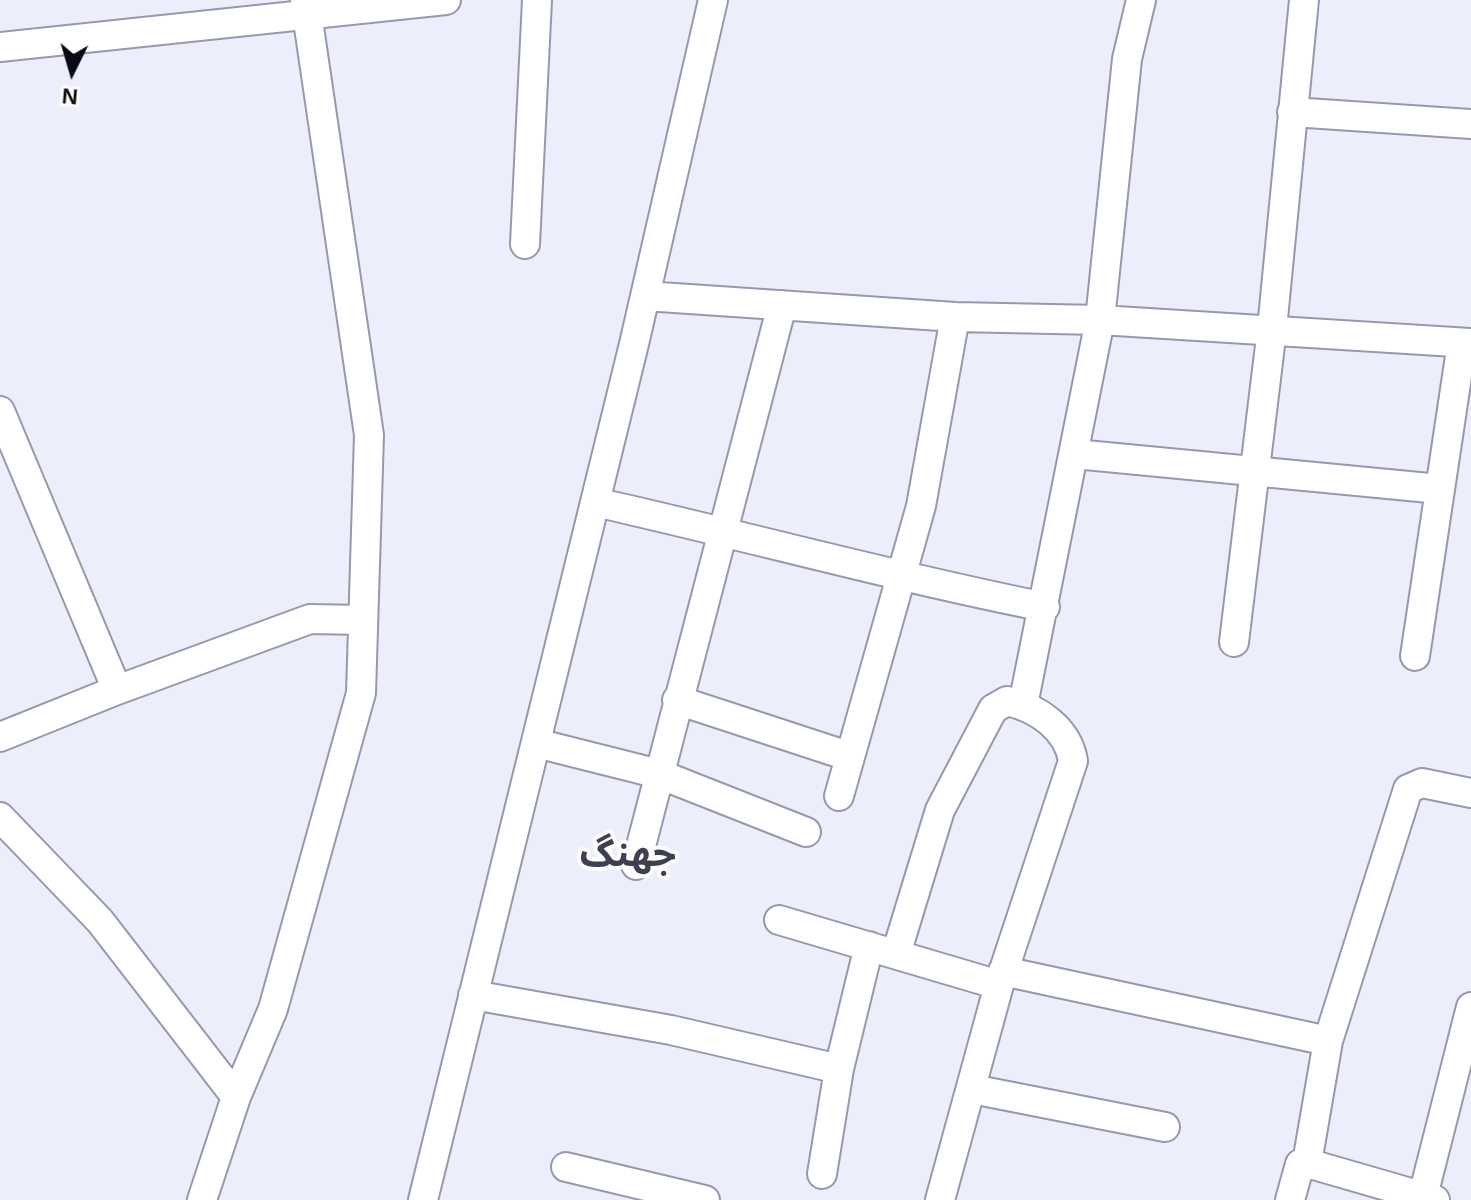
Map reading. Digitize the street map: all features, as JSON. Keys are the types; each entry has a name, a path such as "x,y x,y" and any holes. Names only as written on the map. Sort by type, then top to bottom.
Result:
{"street":[{"path":"0,47 306,7 446,0"},
{"path":"525,244 537,0"},
{"path":"423,1200 645,296 713,0"},
{"path":"1023,705 1100,320 1127,59 1141,0"},
{"path":"1234,642 1272,329 1304,0"},
{"path":"202,1200 236,1097 273,1009 361,693 369,435 306,7"},
{"path":"1292,112 1471,124"},
{"path":"645,296 955,317 1100,320 1466,343 1415,656"},
{"path":"636,865 782,305"},
{"path":"839,796 925,484 955,317"},
{"path":"0,411 117,690"},
{"path":"1075,454 1254,474 1440,489"},
{"path":"595,502 723,531 899,578 1045,607"},
{"path":"0,737 310,619 363,620"},
{"path":"677,700 848,756"},
{"path":"822,1174 839,1069 882,950 940,810 993,709 1007,701 1023,705 1065,734 1073,761 1001,978 940,1200"},
{"path":"536,743 659,774 806,832"},
{"path":"1307,1163 1328,1041 1408,789 1422,783 1471,793"},
{"path":"0,817 100,921 236,1097"},
{"path":"779,920 882,950 1001,978 1328,1041"},
{"path":"473,995 671,1030 839,1069"},
{"path":"1290,1200 1297,1169 1300,1164 1307,1163 1429,1198 1471,1007"},
{"path":"972,1089 1165,1127"},
{"path":"566,1167 660,1196 705,1200"}],"district":[{"name":"جھنگ","path":"628,856"}]}
